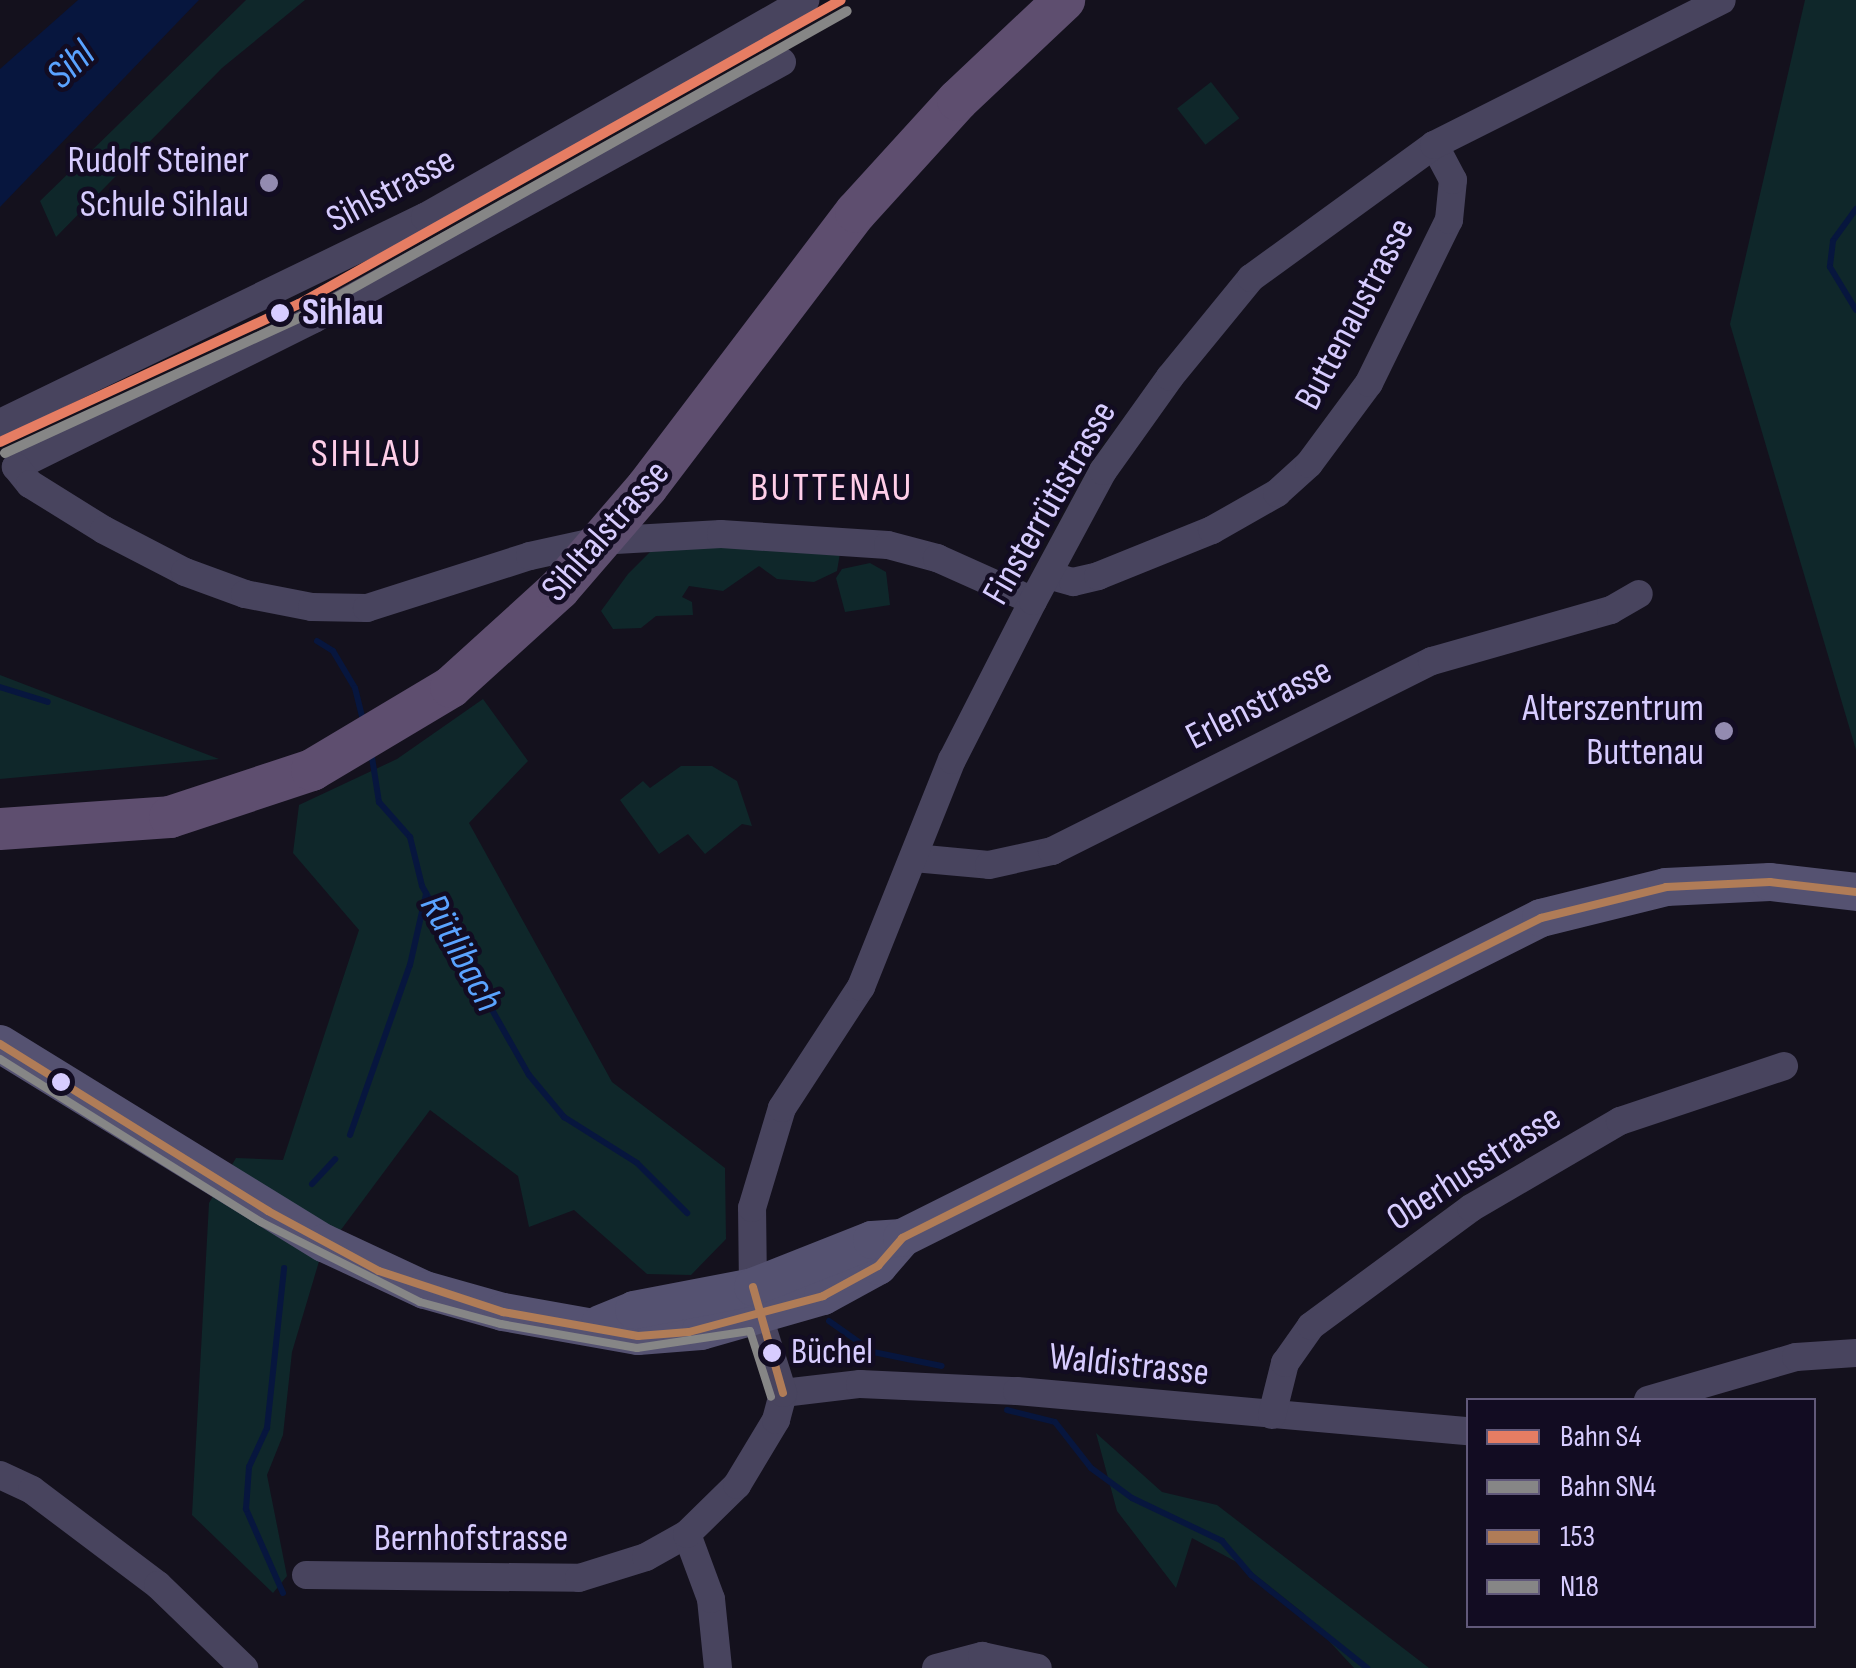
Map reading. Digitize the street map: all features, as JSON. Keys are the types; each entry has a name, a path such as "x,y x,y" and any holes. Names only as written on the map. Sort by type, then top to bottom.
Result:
{"main road":[{"name":"Sihltalstrasse","path":"0,829 170,817 312,770 451,687 559,589 647,487 856,212 958,100 1064,0"},
{"path":"0,1044 268,1211 379,1271 503,1312 600,1324 638,1336 701,1331 756,1302 859,1276 902,1238 1541,918 1666,887 1770,882 1856,892"}],"street":[{"name":"Sihlstrasse","path":"0,423 425,218 805,0"},
{"name":"Finsterrütistrasse","path":"783,1393 756,1302 752,1208 770,1133 861,987 952,760 1103,471 1251,278 1434,145 1722,0"},
{"path":"782,62 314,319 16,466 30,484 171,565 245,594 312,607 367,608 530,556 598,541 721,534 888,545 937,558 1033,602"},
{"name":"Buttenaustrasse","path":"1048,575 1073,582 1178,544 1246,512 1309,464 1369,383 1449,220 1454,180 1434,145"},
{"name":"Erlenstrasse","path":"914,858 989,865 1052,851 1432,661 1611,610 1639,594"},
{"name":"Oberhusstrasse","path":"1272,1414 1285,1363 1311,1326 1470,1208 1620,1122 1784,1066"},
{"path":"1655,1398 1796,1357 1856,1353"},
{"name":"Waldistrasse","path":"783,1393 860,1384 1466,1431"},
{"name":"Bernhofstrasse","path":"306,1575 579,1578 646,1557 687,1534 737,1485 776,1420 783,1393"},
{"path":"0,1474 120,1554 244,1668"},
{"path":"687,1534 711,1598 718,1668"},
{"path":"936,1668 982,1656 1038,1668"}],"green space":[{"path":"246,0 305,0 222,68 56,237 40,201"},
{"path":"1805,0 1856,0 1856,750 1730,324"},
{"path":"1211,82 1239,118 1205,145 1177,108"},
{"path":"697,530 840,553 837,571 814,582 777,579 759,566 723,591 689,586 682,597 692,602 693,615 656,616 641,628 613,629 601,611 628,574 653,549"},
{"path":"870,563 886,572 890,605 845,612 836,578 842,569"},
{"path":"0,675 219,759 0,779"},
{"path":"483,699 528,761 469,823 612,1082 725,1168 726,1239 691,1275 647,1274 574,1210 529,1227 518,1176 430,1110 320,1258 292,1352 283,1435 267,1475 287,1576 273,1593 192,1515 209,1203 236,1158 283,1160 359,930 293,853 299,805 397,759"},
{"path":"681,766 712,766 737,781 752,826 742,824 705,854 688,834 659,854 620,800 643,781 650,788"},
{"path":"1096,1433 1162,1492 1217,1505 1429,1668 1354,1668 1303,1613 1244,1566 1192,1538 1176,1588 1117,1511"}],"water":[{"name":"Sihl","path":"78,0 199,0 0,207 0,69"}],"waterway":[{"path":"1856,209 1833,241 1830,267 1856,310"},
{"name":"Rütlibach","path":"317,641 333,651 355,688 364,724"},
{"path":"0,687 48,702"},
{"name":"Rütlibach","path":"371,751 379,802 410,837 422,886 529,1075 564,1117 637,1163 687,1213"},
{"path":"350,1135 410,965 426,894"},
{"path":"312,1184 335,1159"},
{"path":"283,1593 246,1509 249,1467 267,1428 284,1268"},
{"path":"829,1321 873,1352 942,1366"},
{"path":"1007,1410 1055,1422 1091,1468 1132,1498 1222,1541 1251,1575 1367,1668"}],"rail line":[{"name":"S4","path":"0,442 299,304 841,0"},
{"name":"SN4","path":"5,453 305,315 847,11"}],"transit line":[{"name":"153","path":"0,1044 268,1211 379,1271 503,1312 638,1336 689,1332 823,1296 878,1266 902,1238 1541,918 1666,887 1770,882 1856,892"},
{"name":"N18","path":"0,1059 261,1222 420,1302 501,1324 637,1348 750,1331 771,1397"},
{"name":"153","path":"753,1287 783,1393"}],"place":[{"name":"Rudolf Steiner Schule Sihlau","path":"269,183"},
{"name":"Sihlau","path":"280,313"},
{"name":"Alterszentrum Buttenau","path":"1724,731"},
{"name":"Büchel","path":"772,1353"}],"district":[{"name":"SIHLAU","path":"367,454"},
{"name":"BUTTENAU","path":"832,488"}]}
